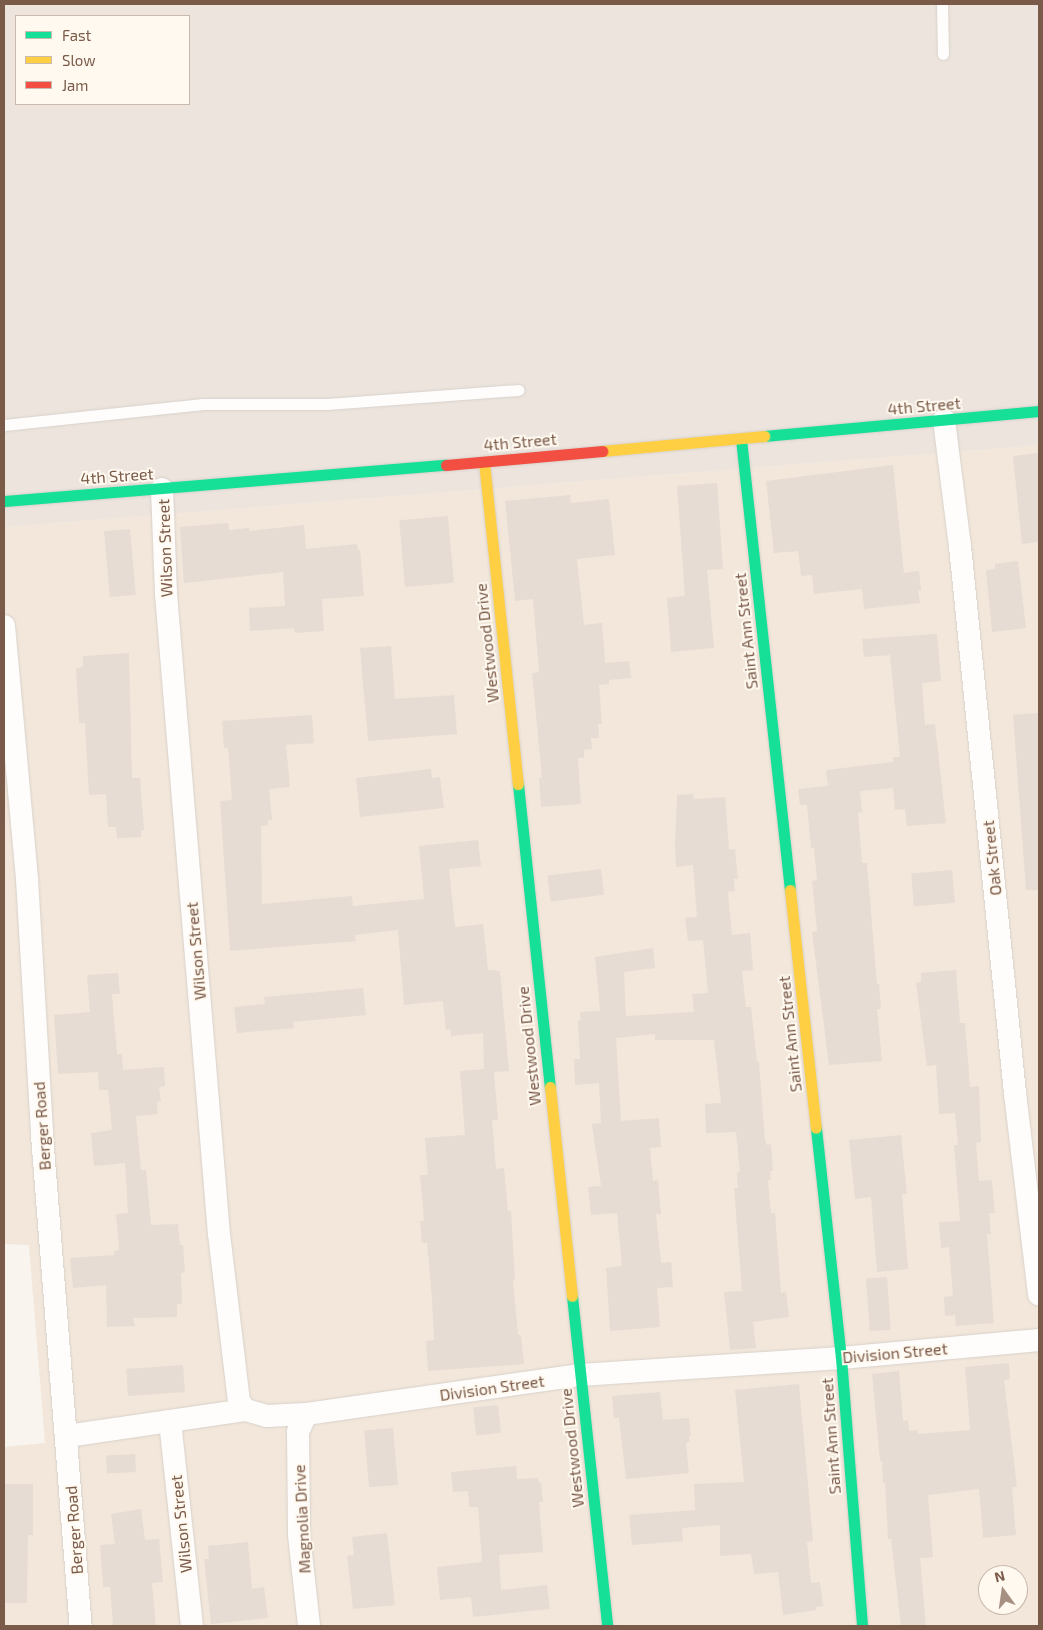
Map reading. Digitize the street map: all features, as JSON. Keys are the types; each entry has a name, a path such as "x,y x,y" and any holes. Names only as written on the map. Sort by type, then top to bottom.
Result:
{"street":[{"name":"4th Street","path":"4,501 484,462 1039,411"},
{"name":"Oak Street","path":"944,420 960,546 1015,1093 1039,1295"},
{"name":"Saint Ann Street","path":"741,439 841,1358 862,1626"},
{"name":"Westwood Drive","path":"484,462 606,1626"},
{"name":"Wilson Street","path":"162,489 166,594 220,1234 239,1402 246,1410"},
{"name":"Berger Road","path":"4,626 27,880 42,1136 81,1626"},
{"name":"Division Street","path":"67,1436 246,1410 267,1416 306,1414 580,1376 841,1358 1039,1340"},
{"name":"Magnolia Drive","path":"306,1414 298,1432 300,1535 309,1626"},
{"name":"Wilson Street","path":"170,1421 192,1626"}],"lane":[{"path":"942,4 943,54"},
{"path":"4,425 203,404 327,404 518,390"}],"shaded area":[{"path":"4,4 1039,4 1039,445 4,527"},
{"path":"1039,445 1039,1626 4,1626 4,1447 45,1443 29,1245 4,1244 4,527"}],"building":[{"path":"1039,453 1039,542 1022,544 1013,456"},
{"path":"893,465 904,573 919,571 921,590 918,590 920,603 864,609 862,589 814,594 812,575 801,576 798,551 774,553 766,481"},
{"path":"717,483 723,569 707,570 714,648 671,652 667,598 685,596 677,486"},
{"path":"570,495 571,503 609,499 615,555 577,559 584,625 602,623 605,663 629,661 631,678 609,680 609,684 599,685 602,724 598,724 599,738 591,738 592,749 584,750 584,758 578,758 581,804 541,807 539,778 542,778 532,673 539,672 533,599 515,601 505,501"},
{"path":"448,516 454,583 405,587 399,520"},
{"path":"228,523 229,530 249,528 249,531 304,525 306,549 357,544 358,550 360,550 364,596 322,599 324,631 295,633 294,628 250,631 249,608 285,606 283,572 184,583 180,527"},
{"path":"130,529 136,595 110,597 104,531"},
{"path":"1018,561 1026,628 992,632 986,570 995,569 995,564"},
{"path":"937,634 941,681 922,683 925,725 935,724 946,823 907,826 905,809 895,810 893,788 860,791 862,812 858,813 862,863 867,863 877,984 879,984 881,1009 877,1009 882,1061 829,1065 812,932 817,931 812,881 817,880 814,848 811,848 807,805 800,805 798,789 828,786 826,770 893,762 893,757 900,757 890,655 864,657 862,639"},
{"path":"391,646 395,699 454,695 457,734 368,741 360,648"},
{"path":"129,653 132,778 140,778 144,830 141,830 141,837 117,838 116,827 108,827 106,794 89,795 85,723 79,723 76,668 83,667 83,656"},
{"path":"1039,713 1039,890 1026,890 1013,715"},
{"path":"312,715 314,743 286,745 290,787 269,789 272,820 268,820 268,825 261,826 262,904 352,896 353,906 424,899 419,846 478,840 481,866 449,869 455,927 483,924 488,970 500,971 509,1071 494,1072 498,1120 492,1120 496,1169 504,1168 508,1211 511,1211 515,1280 513,1280 518,1335 521,1335 524,1364 428,1371 426,1341 434,1340 427,1243 422,1243 420,1221 424,1221 420,1175 428,1175 425,1138 465,1135 460,1071 484,1069 483,1033 451,1036 451,1029 446,1030 443,1001 404,1005 398,930 355,935 356,941 230,951 220,801 232,800 228,748 224,748 222,721"},
{"path":"431,769 432,778 440,777 444,808 360,817 356,778"},
{"path":"693,794 694,799 725,797 729,850 735,849 738,879 734,879 735,891 728,892 732,935 750,933 753,970 742,971 746,1007 751,1007 757,1062 759,1062 765,1141 767,1145 771,1144 773,1171 770,1171 771,1180 768,1180 771,1213 775,1213 781,1293 786,1292 789,1317 753,1322 756,1348 730,1350 724,1292 742,1291 734,1188 738,1188 737,1172 740,1172 736,1132 706,1133 705,1104 721,1103 714,1040 655,1040 655,1034 616,1038 621,1121 659,1118 661,1147 650,1148 653,1181 658,1180 661,1214 656,1214 661,1263 671,1262 673,1287 657,1288 660,1327 610,1331 606,1268 622,1266 617,1213 591,1215 588,1187 601,1186 592,1124 601,1123 599,1083 575,1085 574,1059 580,1059 578,1021 581,1020 580,1012 600,1011 595,957 653,948 655,968 624,972 626,1016 694,1012 692,994 708,993 703,940 688,941 685,918 697,917 693,865 676,867 677,795"},
{"path":"601,869 604,895 551,901 547,876"},
{"path":"952,870 955,903 914,906 911,874"},
{"path":"956,970 960,1023 965,1023 970,1087 979,1086 981,1142 976,1143 979,1181 992,1180 995,1213 989,1213 991,1234 987,1234 994,1323 956,1326 955,1315 945,1316 944,1297 953,1296 949,1247 941,1248 939,1222 960,1221 954,1145 958,1145 955,1113 939,1114 936,1065 927,1066 916,983 921,982 921,973"},
{"path":"118,973 120,994 112,994 117,1054 122,1054 123,1070 164,1067 165,1086 159,1087 161,1101 157,1102 158,1114 136,1116 141,1170 146,1170 151,1225 178,1224 180,1245 183,1245 185,1272 181,1273 182,1304 177,1304 177,1317 133,1318 135,1326 107,1327 106,1285 73,1288 70,1258 114,1255 114,1251 119,1250 116,1214 128,1213 125,1163 94,1166 91,1133 112,1130 108,1090 99,1090 98,1072 58,1074 54,1015 90,1012 87,975"},
{"path":"363,988 366,1015 293,1022 294,1028 237,1033 234,1007 265,1004 264,997"},
{"path":"901,1135 907,1194 902,1194 908,1269 877,1272 871,1197 855,1199 849,1140"},
{"path":"887,1277 891,1330 870,1331 866,1278"},
{"path":"1009,1363 1010,1379 1004,1380 1017,1487 1012,1487 1016,1535 983,1538 979,1489 928,1495 933,1557 920,1558 926,1626 901,1626 891,1539 888,1539 885,1482 883,1483 882,1461 880,1461 872,1374 899,1371 903,1421 908,1420 909,1431 917,1430 918,1434 970,1430 965,1367"},
{"path":"183,1365 185,1392 128,1396 126,1369"},
{"path":"799,1384 813,1541 807,1542 811,1583 820,1582 823,1606 816,1607 816,1610 783,1615 778,1572 754,1574 751,1554 720,1556 720,1525 682,1528 683,1541 632,1545 629,1515 695,1510 694,1484 744,1482 735,1390"},
{"path":"660,1392 663,1420 689,1418 691,1436 689,1436 690,1442 686,1443 689,1473 626,1479 619,1418 614,1418 612,1396"},
{"path":"498,1405 501,1433 476,1435 473,1408"},
{"path":"393,1428 398,1485 369,1487 364,1431"},
{"path":"135,1454 136,1472 107,1473 106,1456"},
{"path":"516,1466 517,1479 538,1478 539,1483 541,1483 543,1502 539,1502 543,1552 499,1555 501,1590 547,1585 550,1609 473,1617 471,1597 440,1600 437,1567 482,1562 478,1507 469,1507 468,1491 453,1492 451,1472"},
{"path":"4,1484 33,1484 33,1535 28,1535 27,1603 4,1603"},
{"path":"141,1509 145,1540 159,1539 163,1582 152,1583 156,1626 113,1626 110,1587 103,1587 100,1545 115,1544 111,1514"},
{"path":"387,1533 395,1605 353,1609 347,1556 354,1555 352,1537"},
{"path":"248,1542 252,1589 264,1587 268,1618 211,1624 204,1559 209,1559 208,1546"}],"traffic: fast":[{"path":"764,436 1039,411"},
{"path":"741,439 790,890"},
{"path":"4,501 446,465"},
{"path":"518,784 550,1087"},
{"path":"816,1128 841,1358 862,1626"},
{"path":"572,1296 607,1626"}],"traffic: slow":[{"path":"602,451 764,436"},
{"path":"484,462 518,784"},
{"path":"790,890 816,1128"},
{"path":"550,1087 572,1296"}],"traffic: jam":[{"path":"446,465 602,451"}]}
